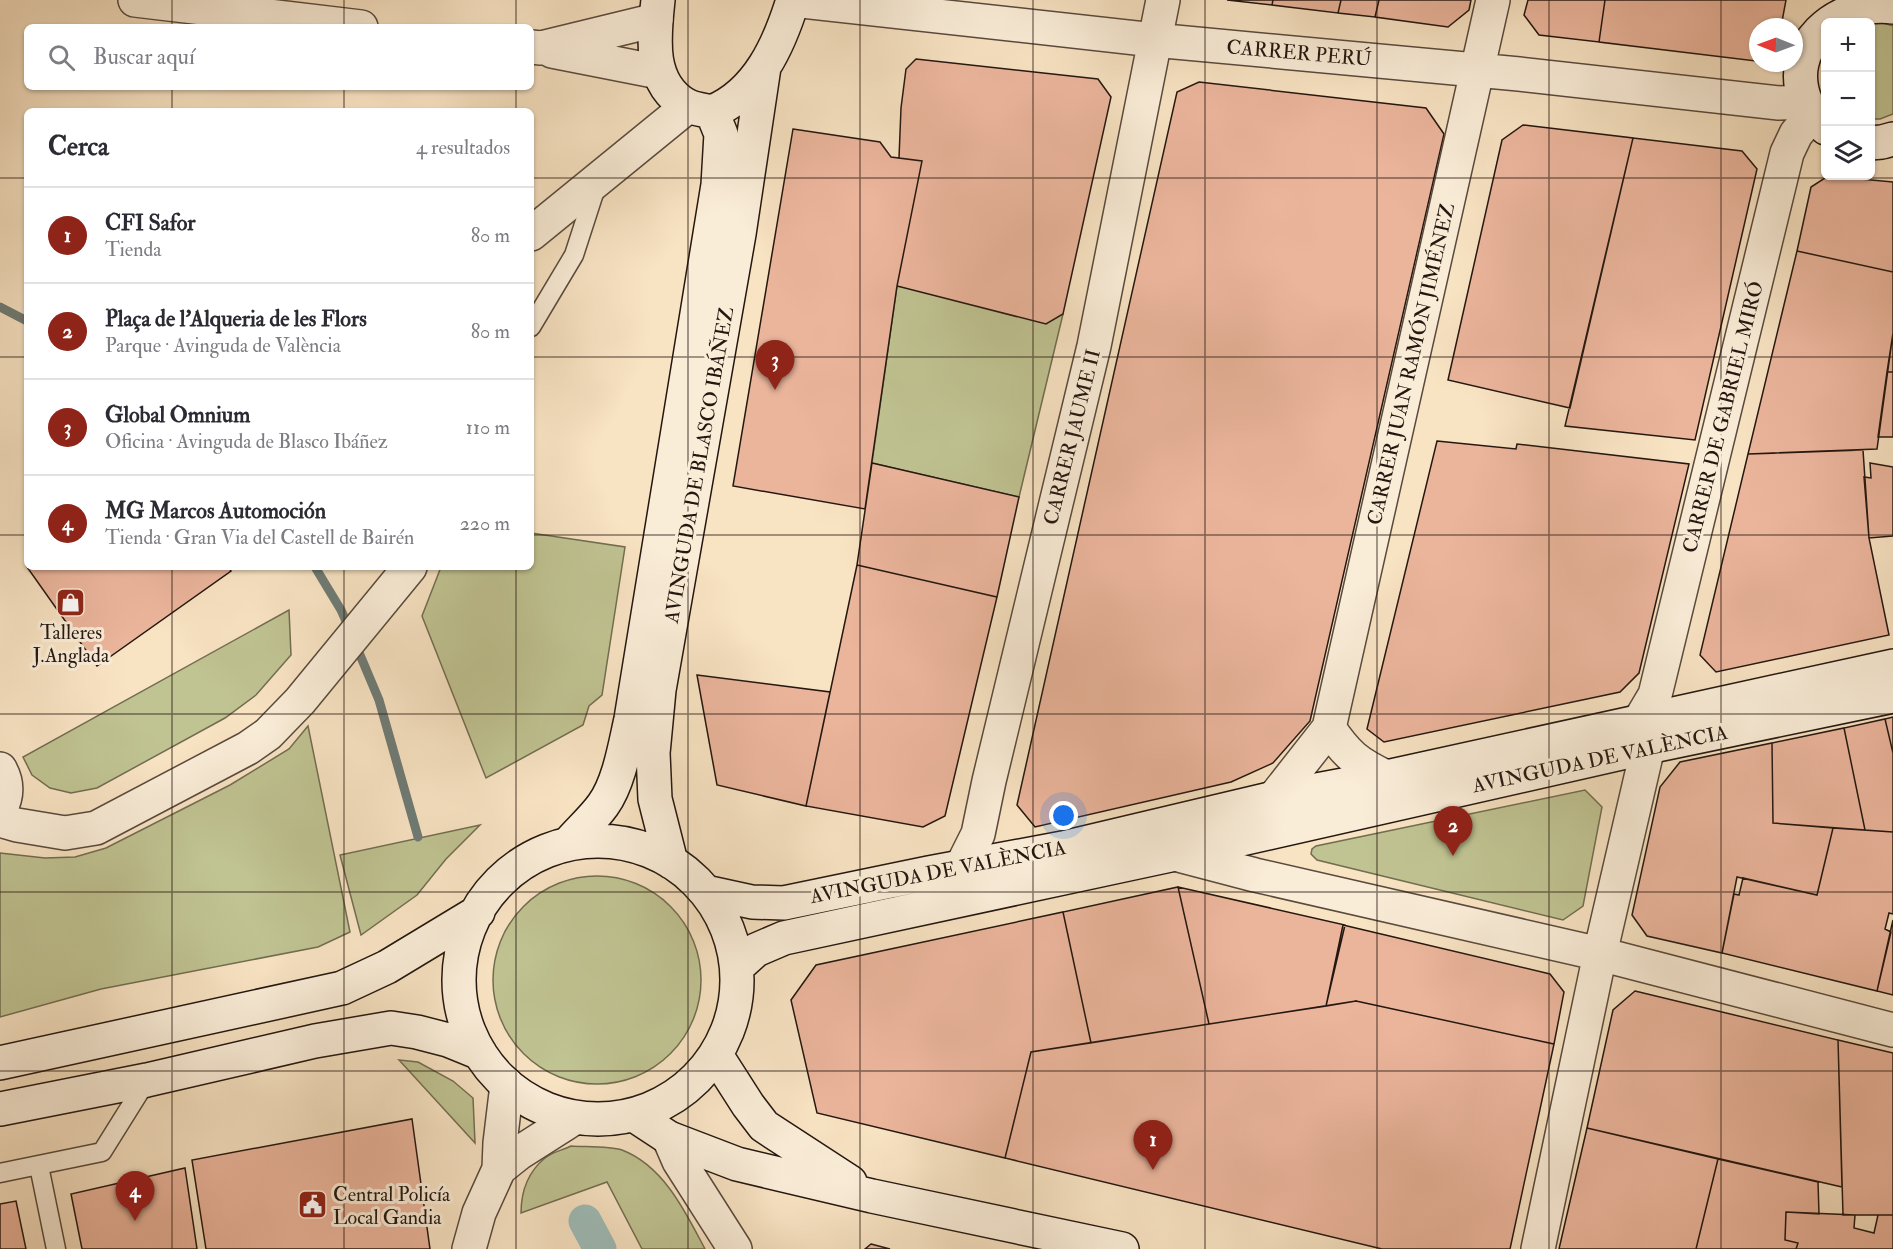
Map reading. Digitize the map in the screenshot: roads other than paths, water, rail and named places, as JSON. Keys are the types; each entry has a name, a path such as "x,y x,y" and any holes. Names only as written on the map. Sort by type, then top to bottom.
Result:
{"street":[{"path":"135,0 337,24"},
{"path":"534,232 598,179 700,109 736,100 750,86 776,46 793,0"},
{"name":"CARRER PERÚ","path":"793,0 1154,40 1476,70 1779,103 1814,115"},
{"name":"CARRER JAUME II","path":"961,868 978,834 1094,346 1154,40 1164,0"},
{"name":"CARRER JUAN RAMÓN JIMÉNEZ","path":"1274,798 1329,728 1493,0"},
{"path":"1814,115 1800,82 1800,62 1807,42 1818,25 1834,6 1871,3 1893,7"},
{"path":"536,48 657,10 656,49 662,82 673,96 700,109"},
{"path":"536,48 659,72"},
{"name":"AVINGUDA DE BLASCO IBÁÑEZ","path":"672,862 655,799 652,753 659,690 735,258 764,67"},
{"name":"AVINGUDA DE BLASCO IBÁÑEZ","path":"568,844 603,806 609,795 622,760 631,719 718,184 721,134 700,109"},
{"name":"CARRER DE GABRIEL MIRÓ","path":"1600,954 1643,734 1655,695 1787,153 1796,134 1814,115"},
{"path":"1875,143 1893,139"},
{"path":"0,819 17,825 65,833 96,828 248,748 268,734 300,701 400,579"},
{"name":"AVINGUDA DE VALÈNCIA","path":"737,967 756,950 784,938 1237,840 1893,666"},
{"name":"AVINGUDA DE VALÈNCIA","path":"706,892 752,902 784,903 1063,848 1274,798 1386,777 1643,734 1893,696"},
{"path":"1329,728 1343,750 1363,766 1386,777"},
{"path":"0,770 6,786 5,798 0,810"},
{"path":"1237,840 1274,798"},
{"path":"604,841 639,847 672,862 690,875 706,892 721,915 732,940 737,967 736,998 729,1028 716,1055 694,1082 666,1102 634,1115 610,1119 574,1118 553,1113 533,1103 507,1085 492,1070 480,1053 467,1026 461,998 460,968 466,939 478,912 494,888 516,868 540,854 568,844 604,841"},
{"path":"1175,854 1255,875 1600,954 1893,1029"},
{"path":"0,1063 342,988 387,966 478,912"},
{"path":"1538,1249 1600,954"},
{"path":"0,1109 147,1080 315,1041 391,1028 448,1040 480,1053"},
{"path":"716,1055 748,1106 764,1126 872,1196"},
{"path":"469,1249 479,1213 499,1169 507,1085"},
{"path":"634,1115 669,1138 737,1164 872,1196 1122,1249"},
{"path":"499,1169 574,1118"},
{"path":"669,1138 679,1161 735,1249"}],"lane":[{"path":"534,322 574,255 598,179"},
{"path":"0,1173 102,1152 147,1080"},
{"path":"39,1166 56,1249"}],"waterway":[{"path":"0,307 24,319"},
{"path":"317,570 341,610 350,630"},
{"path":"355,643 379,700 418,837"},
{"path":"585,1221 600,1249"}],"place":[{"name":"Global Omnium","path":"775,390"},
{"name":"Talleres J.Anglada","path":"71,602"},
{"name":"Plaça de l'Alqueria de les Flors","path":"1453,856"},
{"name":"CFI Safor","path":"1153,1170"},
{"name":"Central Policía Local Gandia","path":"312,1205"},
{"name":"MG Marcos Automoción","path":"135,1221"}]}
